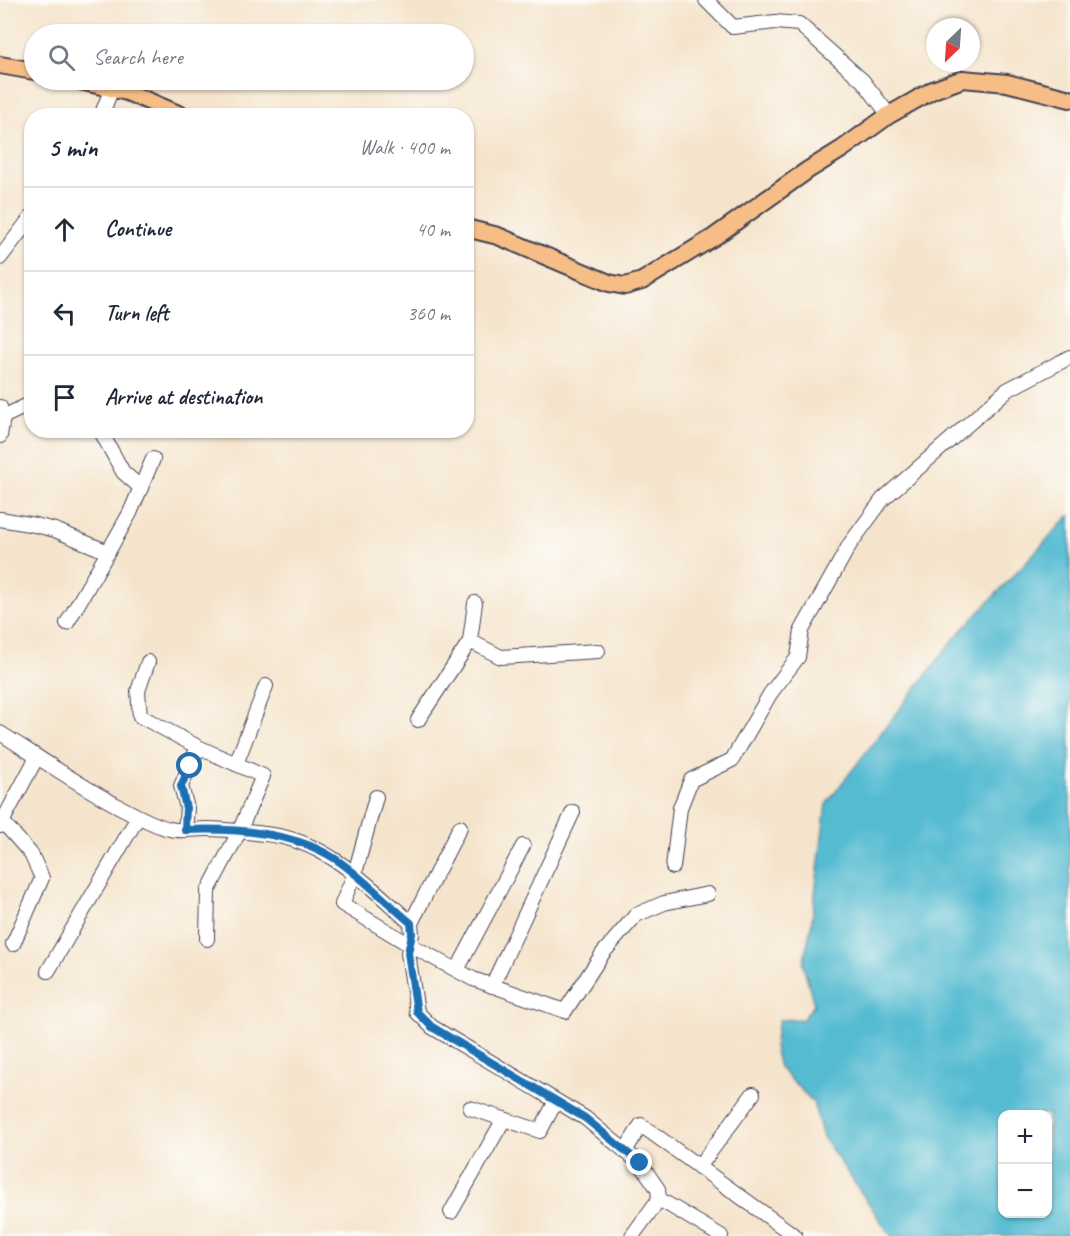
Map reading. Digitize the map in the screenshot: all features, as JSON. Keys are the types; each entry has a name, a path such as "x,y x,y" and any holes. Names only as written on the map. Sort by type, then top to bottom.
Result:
{"main road":[{"path":"1,64 24,69"},
{"path":"474,230 498,236 609,283 625,286 642,281 714,237 889,115 933,90 963,79 1007,83 1070,99"},
{"path":"120,90 164,108"}],"street":[{"path":"706,0 733,27 775,22 799,24 863,81 889,115"},
{"path":"104,108 111,90"},
{"path":"0,258 24,226"},
{"path":"673,867 680,808 691,780 732,760 770,694 798,657 802,630 850,544 883,499 1007,390 1070,357"},
{"path":"0,436 2,412 24,405"},
{"path":"104,438 123,472 141,488"},
{"path":"67,623 130,513 153,459"},
{"path":"0,519 56,530 108,552"},
{"path":"418,720 470,641 475,603"},
{"path":"470,641 501,657 598,651"},
{"path":"148,662 138,691 140,716 198,747 263,776 239,832 208,891 207,939"},
{"path":"236,764 266,687"},
{"path":"0,733 99,796 138,817 172,830 209,829 268,834 311,847 335,858 411,923"},
{"path":"185,830 186,808 181,786 198,747"},
{"path":"13,944 42,878 31,854 1,824 37,757"},
{"path":"376,797 354,873 342,904 409,949 473,979 565,1011 603,953 636,915 664,903 708,894"},
{"path":"492,986 573,812"},
{"path":"48,971 138,817"},
{"path":"460,827 411,923 412,934 409,949 417,1012 432,1027 585,1118 640,1163 658,1189 659,1199 632,1236"},
{"path":"457,970 523,846"},
{"path":"699,1167 753,1094"},
{"path":"470,1108 540,1131 556,1101"},
{"path":"451,1212 504,1119"},
{"path":"625,1151 642,1125 795,1236"},
{"path":"659,1199 721,1236"}],"water":[{"path":"1070,515 1070,1236 891,1236 823,1137 813,1102 779,1067 774,1047 779,1020 803,1019 814,1004 803,964 811,927 826,804 954,639"}],"route":[{"path":"190,766 181,786 186,808 185,830 209,829 268,834 290,839 335,858 411,923 412,934 408,953 417,1012 432,1027 585,1118 640,1163"}]}
